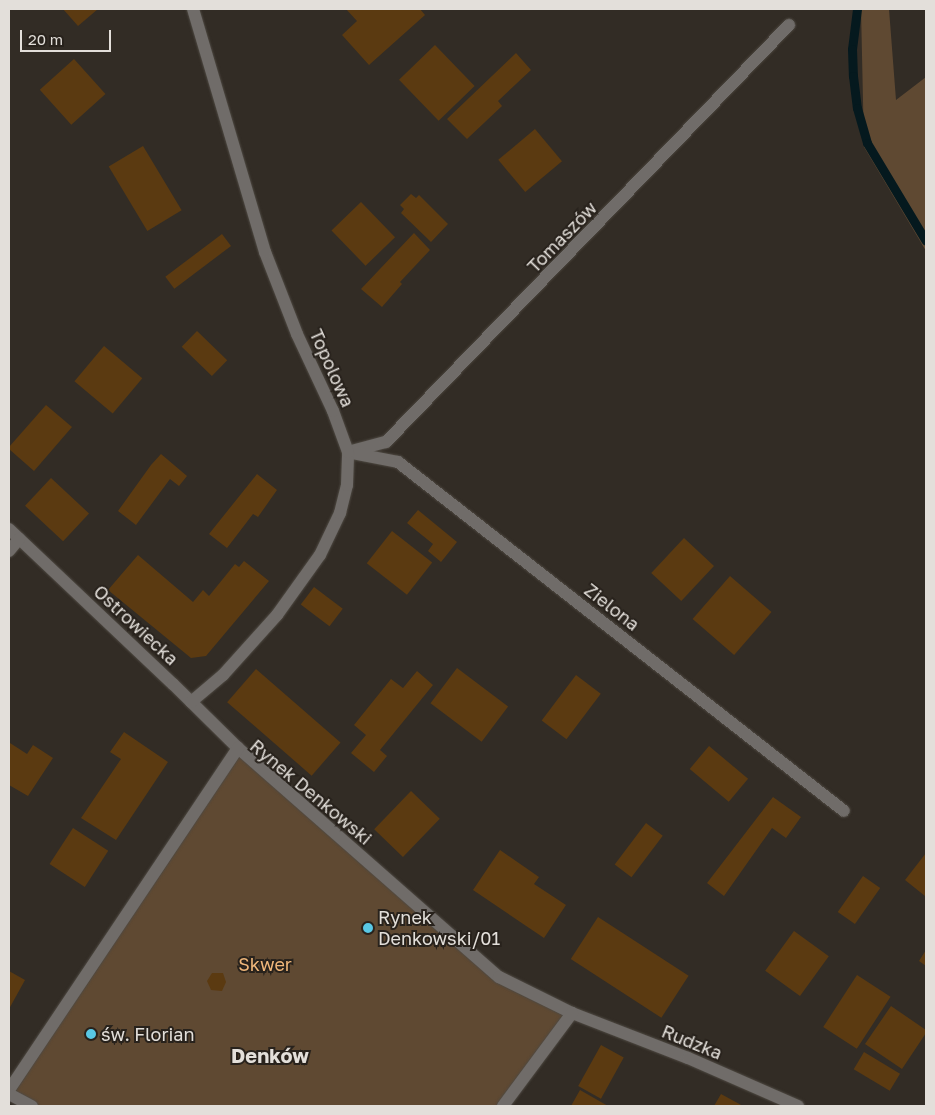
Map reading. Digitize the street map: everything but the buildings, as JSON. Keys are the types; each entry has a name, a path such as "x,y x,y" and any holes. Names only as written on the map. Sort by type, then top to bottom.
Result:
{"street":[{"name":"Topolowa","path":"191,702 223,676 277,614 320,554 340,513 346,485 348,452 333,411 297,334 265,252 193,9"},
{"name":"Tomaszów","path":"348,452 386,442 789,25"},
{"name":"Zielona","path":"348,452 398,462 844,811"},
{"name":"Ostrowiecka","path":"9,529 238,748"},
{"path":"9,551 19,539"},
{"name":"Rynek Denkowski","path":"9,1090 238,748 499,977 572,1013"},
{"path":"503,1106 572,1013"},
{"name":"Rudzka","path":"572,1013 688,1058 798,1106"},
{"path":"9,1094 32,1106"}],"green space":[{"path":"861,9 889,9 896,100 926,77 926,251 864,147"},
{"name":"Skwer","path":"238,748 499,977 572,1013 503,1106 32,1106 9,1094"}],"waterway":[{"path":"857,9 852,49 853,76 857,108 867,143 926,241"}],"place":[{"name":"Rynek Denkowski/01","path":"368,928"},
{"name":"św. Florian","path":"91,1034"}],"district":[{"name":"Denków","path":"270,1055"}]}
